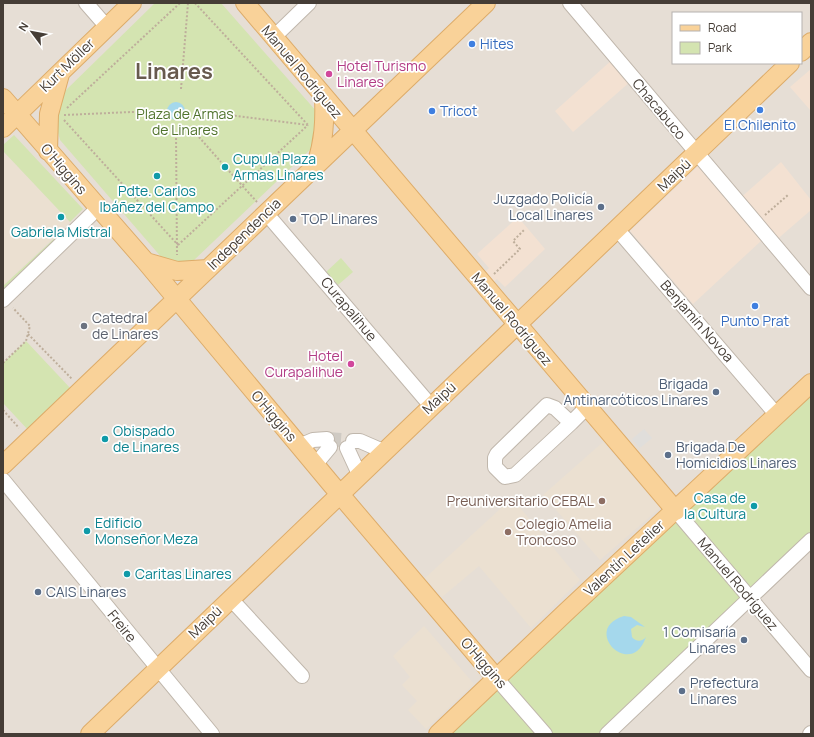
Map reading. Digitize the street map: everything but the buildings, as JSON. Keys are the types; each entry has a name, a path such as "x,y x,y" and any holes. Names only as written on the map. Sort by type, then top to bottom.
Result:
{"main road":[{"name":"Kurt Möller","path":"3,128 132,3"},
{"name":"Manuel Rodríguez","path":"245,3 517,326 676,511"},
{"name":"Independencia","path":"3,465 486,3"},
{"path":"802,51 811,42"},
{"name":"Maipú","path":"90,734 339,493 517,326 789,64"},
{"path":"48,151 49,114 61,72"},
{"path":"316,165 322,147 325,128 324,97"},
{"name":"O'Higgins","path":"3,98 146,262 299,446 497,679"},
{"path":"146,262 177,271 208,269"},
{"name":"Valentín Letelier","path":"438,734 564,613 676,511 776,414 811,383"}],"street":[{"path":"86,3 107,27"},
{"path":"274,37 309,3"},
{"name":"Chacabuco","path":"570,3 811,288"},
{"path":"4,300 98,208"},
{"name":"Curapalihue","path":"266,213 431,406"},
{"name":"Benjamín Novoa","path":"618,229 776,414"},
{"path":"571,423 555,408 547,405 497,454 495,458 495,467 505,477 515,476 571,423 587,407"},
{"path":"299,446 314,440 328,443 315,465"},
{"path":"359,474 350,445 360,441 383,451"},
{"name":"Freire","path":"3,480 156,669 212,734"},
{"name":"Manuel Rodríguez","path":"676,511 811,670"},
{"path":"607,734 749,597 811,540"},
{"path":"230,598 302,676"},
{"name":"O'Higgins","path":"497,679 545,734"}],"path":[{"path":"59,115 180,3"},
{"path":"182,89 188,3"},
{"path":"195,3 308,125"},
{"path":"59,115 154,111"},
{"path":"199,111 308,125"},
{"path":"59,115 178,245"},
{"path":"178,245 308,125"},
{"path":"191,128 221,162"},
{"path":"176,134 178,245"},
{"path":"229,171 266,213"},
{"path":"755,223 788,195"},
{"path":"483,285 520,249 513,241 524,230"},
{"path":"3,363 26,341 30,326 4,300"},
{"path":"28,334 82,390"},
{"path":"3,410 30,440"}],"shaded area":[{"path":"3,3 811,3 811,734 3,734"},
{"path":"613,59 631,81 573,132 555,111"},
{"path":"811,69 811,111 790,87"},
{"path":"3,151 70,222 3,286"},
{"path":"781,162 811,200 811,210 774,242 738,200"},
{"path":"699,165 761,241 693,304 630,231"},
{"path":"518,217 545,249 505,287 497,279 492,283 484,273 489,268 477,254"},
{"path":"644,429 652,438 640,448 632,439"},
{"name":"Preuniversitario CEBAL","path":"603,442 660,508 600,560 543,495"},
{"name":"Colegio Amelia Troncoso","path":"512,498 580,580 531,628 479,566 442,597 425,578"},
{"path":"424,626 474,684 426,729 408,710 417,701 402,685 410,677 393,656"}],"green space":[{"name":"Plaza de Armas de Linares","path":"155,3 221,3 317,112 315,145 192,262 176,263 162,258 60,140 55,121 63,93"},
{"path":"14,135 83,209 70,222 3,151 3,145"},
{"path":"58,235 62,240 3,297 3,286"},
{"path":"341,258 353,272 338,285 326,272"},
{"path":"26,341 72,390 29,431 3,403 3,363"},
{"path":"811,392 811,534 598,734 451,734"}],"water":[{"path":"172,102 180,102 185,107 183,118 180,120 172,120 167,115 167,107"},
{"path":"624,616 631,617 645,627 637,625 631,629 632,637 635,640 641,641 646,637 639,649 630,654 621,653 613,648 608,640 607,631 612,622"}],"tunnel":[{"path":"327,439 353,441"}],"place":[{"name":"Hites","path":"472,44"},
{"name":"Hotel Turismo Linares","path":"329,74"},
{"name":"El Chilenito","path":"760,110"},
{"name":"Tricot","path":"432,111"},
{"name":"Cupula Plaza Armas Linares","path":"225,167"},
{"name":"Pdte. Carlos Ibáñez del Campo","path":"157,176"},
{"name":"Juzgado Policía Local Linares","path":"601,207"},
{"name":"Gabriela Mistral","path":"61,217"},
{"name":"TOP Linares","path":"293,219"},
{"name":"Punto Prat","path":"755,306"},
{"name":"Catedral de Linares","path":"84,326"},
{"name":"Hotel Curapalihue","path":"351,364"},
{"name":"Brigada Antinarcóticos Linares","path":"716,392"},
{"name":"Obispado de Linares","path":"105,439"},
{"name":"Brigada De Homicidios Linares","path":"668,455"},
{"name":"Preuniversitario CEBAL","path":"602,501"},
{"name":"Casa de la Cultura","path":"754,506"},
{"name":"Edificio Monseñor Meza","path":"87,531"},
{"name":"Colegio Amelia Troncoso","path":"508,532"},
{"name":"Caritas Linares","path":"127,574"},
{"name":"CAIS Linares","path":"38,592"},
{"name":"1 Comisaría Linares","path":"744,640"},
{"name":"Prefectura Linares","path":"682,691"}],"district":[{"name":"Linares","path":"174,71"}]}
